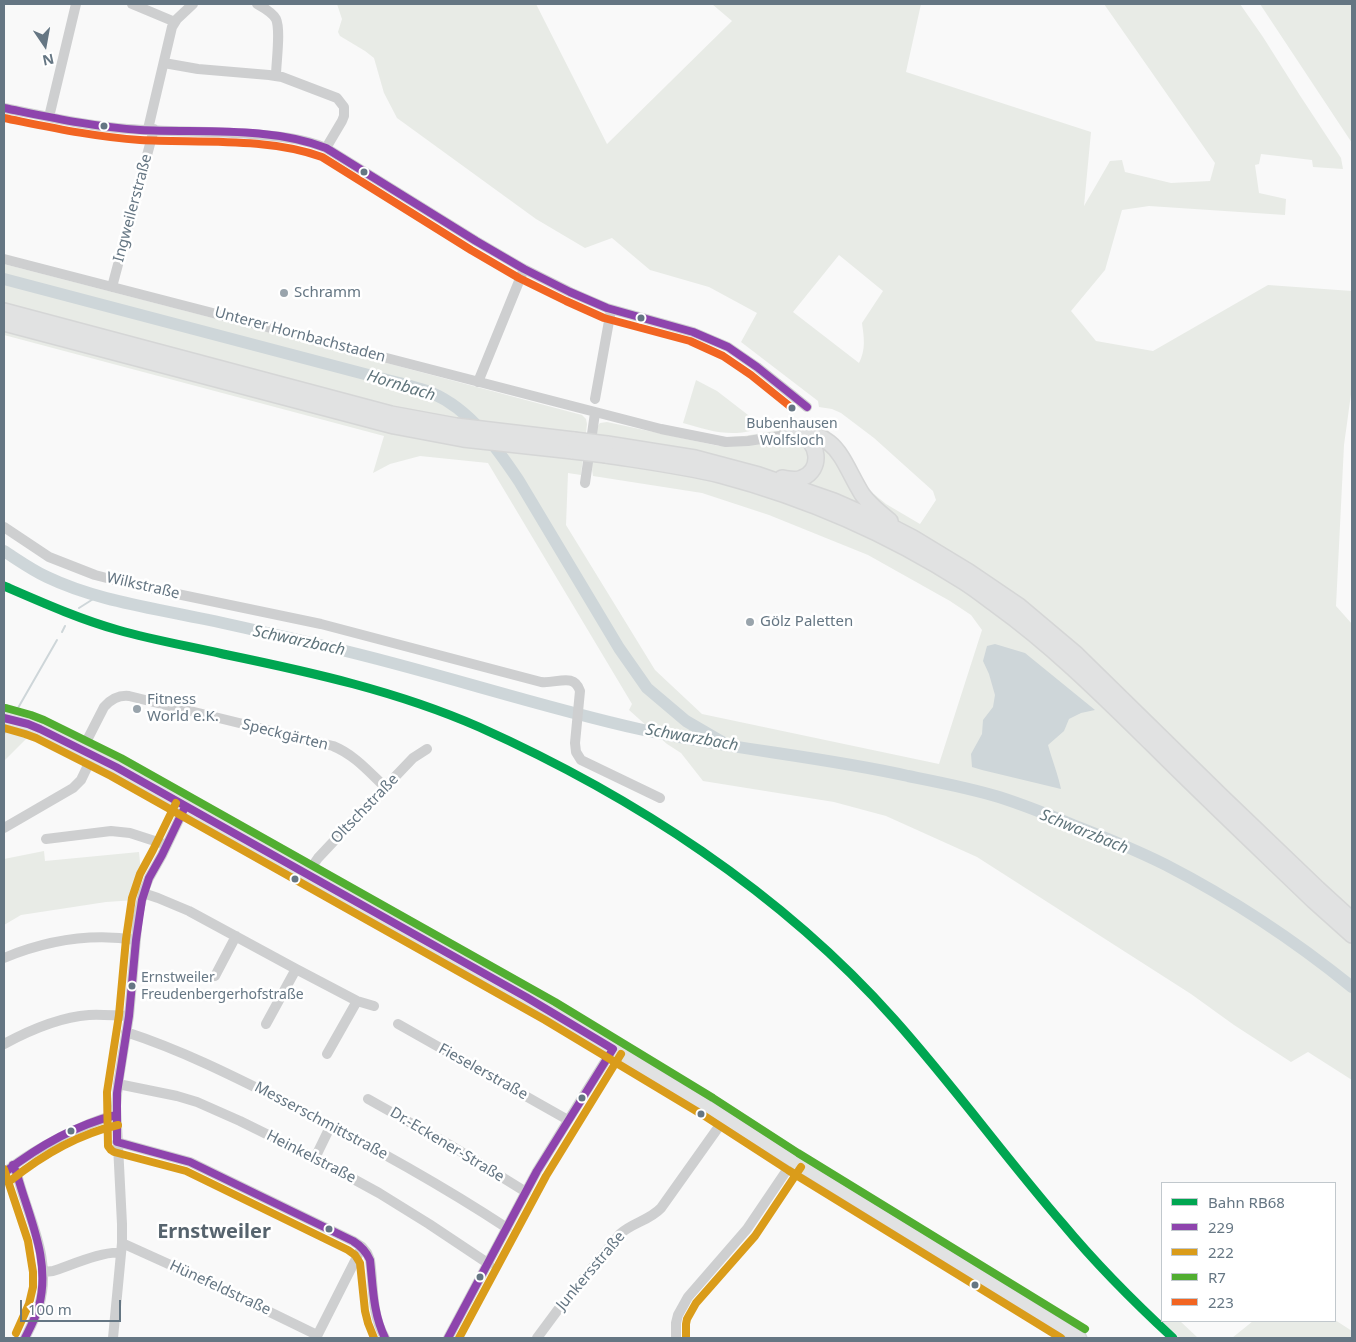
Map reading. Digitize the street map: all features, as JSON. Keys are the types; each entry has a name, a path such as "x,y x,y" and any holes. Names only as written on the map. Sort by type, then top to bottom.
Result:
{"highway":[{"path":"4,311 374,410 421,420 460,432"},
{"path":"4,323 376,422 429,433 460,432 695,458 759,475 834,501 884,523 969,572 1019,606 1076,654 1352,920"},
{"path":"787,435 807,433 830,444 843,458 863,496 880,513 913,538"},
{"path":"759,475 794,480 810,473 815,464 816,456 811,442 801,436 787,435"},
{"path":"606,449 710,473 770,490 830,512 880,534 966,583 1017,621 1070,665 1300,888 1352,935"}],"main road":[{"path":"4,718 28,724 88,752 526,997 614,1049 1080,1338"}],"street":[{"path":"49,117 76,4"},
{"path":"132,4 175,22 193,4"},
{"path":"257,4 271,13 277,23 276,76"},
{"name":"Ingweilerstraße","path":"112,287 151,130 172,27 175,22"},
{"path":"164,63 198,69 276,76 337,98 344,106 344,116 326,148"},
{"path":"4,108 102,126 281,136 307,141 326,148 524,269 611,310 693,332 728,347 757,366 808,408"},
{"name":"Unterer Hornbachstaden","path":"4,259 661,429 726,442 748,441 787,435"},
{"path":"478,382 524,269"},
{"path":"595,399 611,310"},
{"path":"586,483 595,413"},
{"name":"Wilkstraße","path":"4,527 49,557 95,575 134,586 292,618 541,682 572,680 578,684 580,691 575,742 576,752 581,760 660,798"},
{"name":"Speckgärten","path":"4,828 73,788 81,780 88,752 104,707 118,697 129,696 333,746 357,759 386,788"},
{"name":"Oltschstraße","path":"307,874 328,847 414,758 427,749"},
{"path":"113,1338 122,1224 116,1115 118,1084 129,1016 138,916 149,878 185,807"},
{"path":"46,839 110,832 130,833 167,845"},
{"path":"144,893 189,910 357,1001 374,1006"},
{"path":"215,976 236,936"},
{"path":"4,958 25,950 65,940 105,937 136,940"},
{"path":"266,1024 296,969"},
{"path":"327,1054 357,1001"},
{"path":"4,1044 31,1031 64,1019 91,1015 129,1016"},
{"name":"Fieselerstraße","path":"398,1024 568,1120"},
{"name":"Messerschmittstraße","path":"126,1032 196,1058 331,1125 435,1182 508,1228"},
{"path":"448,1338 526,1192 568,1120 614,1049"},
{"name":"Heinkelstraße","path":"118,1084 197,1102 240,1121 315,1158 400,1206 489,1264"},
{"name":"Dr.-Eckener-Straße","path":"368,1099 450,1145 526,1192"},
{"path":"4,1172 54,1140 116,1115"},
{"name":"Junkersstraße","path":"537,1338 620,1234 661,1208 725,1118"},
{"path":"315,1158 331,1125"},
{"path":"117,1142 190,1162 354,1241 362,1247 370,1260 375,1311 378,1324 385,1338"},
{"path":"676,1338 678,1315 688,1297 747,1230 793,1161"},
{"path":"13,1165 41,1251 44,1272 39,1306 25,1338"},
{"path":"316,1337 362,1247"},
{"path":"44,1272 53,1271 114,1252 121,1248"},
{"name":"Hünefeldstraße","path":"121,1248 206,1280 316,1337"}],"shaded area":[{"path":"337,4 536,4 607,144 732,21 712,4 921,4 906,72 1091,132 1084,206 1110,161 1122,160 1125,172 1171,183 1210,181 1215,163 1104,4 1240,4 1341,158 1343,169 1313,167 1312,160 1261,154 1259,164 1255,165 1259,193 1286,199 1285,215 1149,206 1122,210 1105,270 1071,311 1096,341 1153,351 1268,285 1352,291 1352,387 1344,445 1336,606 1352,624 1352,1080 1308,1052 1291,1062 1191,994 977,857 886,816 834,802 703,781 681,753 667,744 629,710 632,704 488,463 420,456 390,464 373,473 384,436 4,335 4,264 582,415 586,419 587,424 581,475 568,473 566,525 655,670 702,714 939,764 982,630 971,615 950,601 868,555 769,515 702,493 593,476 592,458 597,427 600,423 607,422 726,446 727,437 805,426 812,422 817,422 843,447 859,477 869,490 886,504 920,524 936,500 933,491 874,438 841,413 819,407 818,401 741,342 757,313 709,287 650,270 612,238 585,248 536,219 397,118 384,93 374,58 340,36 338,32 342,19","holes":["839,255 883,291 862,323 864,348 859,363 793,312"]},
{"path":"1260,4 1352,4 1352,143"},
{"path":"696,380 717,391 761,425 760,429 740,433 723,433 683,423"},
{"path":"995,644 1025,653 1095,710 1081,713 1069,719 1064,731 1048,745 1061,789 972,767 971,754 982,734 983,720 993,707 995,695 983,661 987,646"},
{"path":"4,729 29,736 4,761"},
{"path":"44,851 45,861 139,852 140,876 136,900 106,902 21,915 4,925 4,859"},
{"path":"1336,1321 1352,1331 1352,1338 1232,1338 1252,1322"},
{"path":"1162,1322 1181,1322 1198,1338 1180,1338"}],"waterway":[{"name":"Hornbach","path":"4,279 412,386 446,400 471,419 510,468 619,648 647,688 686,721 722,742"},
{"name":"Schwarzbach","path":"4,551 36,571 65,585 122,602 371,657 562,710 639,729 706,742 875,769 954,785 999,797 1120,844 1155,859 1191,878 1262,921 1352,987"},
{"path":"79,608 98,596"},
{"path":"62,632 65,626"},
{"path":"18,708 57,640"}],"rail line":[{"name":"RB68","path":"4,586 103,626 353,684 448,714 536,754 648,816 702,851 754,889 850,973 916,1044 1020,1173 1089,1254 1173,1338"}],"transit line":[{"name":"229","path":"4,108 123,129 258,133 304,141 326,148 476,241 524,269 570,292 607,308 693,332 728,347 757,367 807,407"},
{"name":"223","path":"4,118 106,137 140,140 232,142 279,146 322,157 519,278 604,318 690,341 723,356 751,375 792,408"},
{"name":"R7","path":"6,708 44,720 121,758 555,1002 1085,1329"},
{"name":"229","path":"4,718 40,729 116,767 526,997 613,1049 537,1171 448,1338"},
{"name":"222","path":"4,728 36,738 111,776 545,1020 703,1115 788,1170 1061,1338"},
{"name":"222","path":"176,803 140,874 132,898 119,1015 107,1092 108,1146 114,1152 186,1171 355,1255 360,1263 365,1311 374,1338"},
{"name":"229","path":"185,807 149,878 142,900 136,940 129,1016 117,1093 117,1142 190,1162 356,1243 365,1251 370,1260 376,1309 385,1338"},
{"name":"222","path":"459,1338 546,1176 621,1054"},
{"name":"229","path":"4,1173 57,1138 101,1119 116,1115"},
{"name":"222","path":"10,1181 34,1163 61,1147 89,1134 118,1125"},
{"name":"229","path":"13,1165 37,1239 42,1272 39,1306 25,1338"},
{"name":"222","path":"686,1338 687,1319 696,1303 755,1236 801,1167"},
{"name":"222","path":"4,1169 28,1241 33,1272 33,1287 29,1304 16,1333"}],"place":[{"name":"Schramm","path":"284,293"},
{"name":"Bubenhausen Wolfsloch","path":"792,408"},
{"name":"Gölz Paletten","path":"750,622"},
{"name":"Fitness World e.K.","path":"137,709"},
{"name":"Ernstweiler Freudenbergerhofstraße","path":"132,986"}],"district":[{"name":"Ernstweiler","path":"214,1232"}]}
